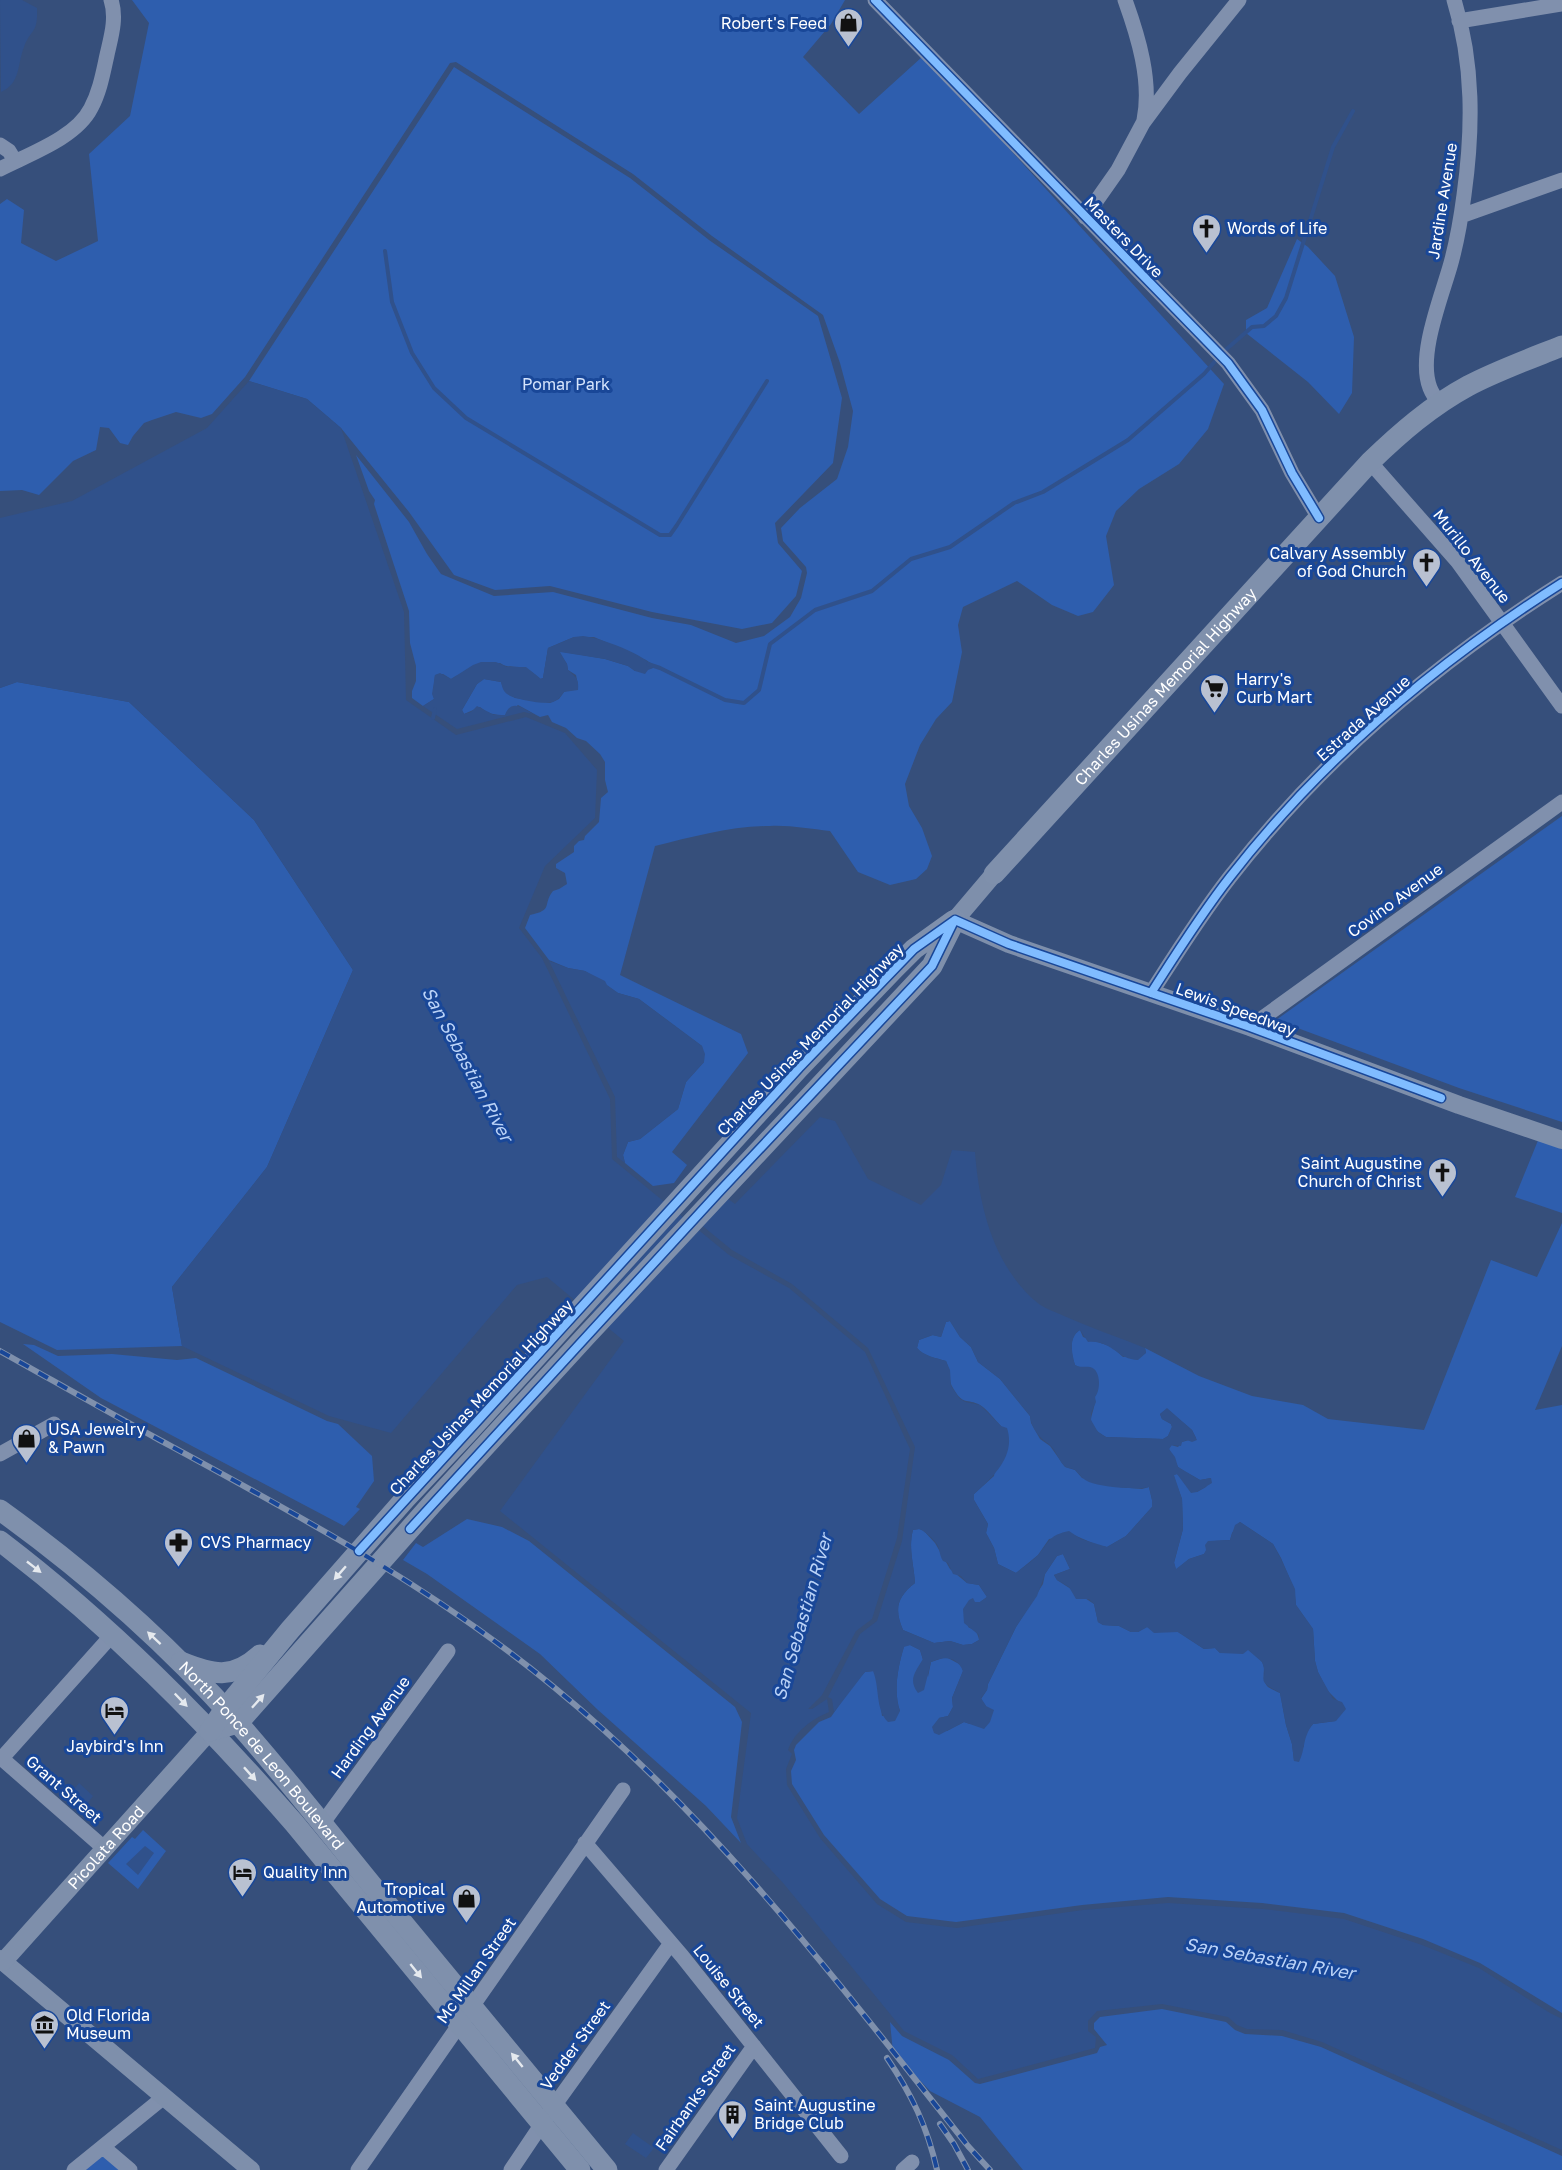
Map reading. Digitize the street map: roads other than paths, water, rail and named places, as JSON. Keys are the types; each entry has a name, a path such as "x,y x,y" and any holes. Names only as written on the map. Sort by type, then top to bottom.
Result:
{"highway":[{"name":"Charles Usinas Memorial Highway","path":"994,874 1370,462 1397,436 1439,404 1469,385 1562,346"},
{"name":"Charles Usinas Memorial Highway","path":"232,1716 290,1630 405,1498 569,1322 701,1174 894,969 914,949 955,920"},
{"name":"Charles Usinas Memorial Highway","path":"232,1716 932,966 955,920"},
{"name":"North Ponce de Leon Boulevard","path":"0,1510 80,1571 178,1661 232,1716 607,2170"},
{"name":"North Ponce de Leon Boulevard","path":"2,1546 68,1594 153,1671 210,1731 294,1823 580,2170"},
{"path":"178,1661 202,1670 230,1673 253,1661 290,1630"},
{"path":"210,1731 232,1716"}],"main road":[{"name":"Charles Usinas Memorial Highway","path":"955,920 994,874"},
{"name":"Lewis Speedway","path":"955,920 1009,944 1250,1027 1399,1083 1562,1140"},
{"name":"Picolata Road","path":"1,1960 210,1731"},
{"path":"1,1960 251,2170"}],"street":[{"path":"0,169 47,146 78,126 91,109 101,84 114,27 111,0"},
{"name":"Masters Drive","path":"875,0 1228,363 1262,410 1292,473 1319,518"},
{"path":"1125,0 1136,31 1142,62 1147,97 1143,123"},
{"path":"1085,217 1118,170 1143,123 1239,0"},
{"name":"Jardine Avenue","path":"1439,404 1429,387 1428,346 1453,257 1461,216 1471,118 1468,73 1454,0"},
{"path":"1459,21 1562,4"},
{"path":"0,146 9,151 15,161"},
{"path":"1461,216 1562,180"},
{"name":"Murillo Avenue","path":"1370,462 1458,562 1562,706"},
{"name":"Estrada Avenue","path":"1151,993 1229,878 1292,805 1378,721 1425,680 1501,622 1562,583"},
{"name":"Covino Avenue","path":"1250,1027 1562,802"},
{"path":"0,1454 54,1424"},
{"path":"2,1546 23,1527"},
{"path":"1,1758 112,1634"},
{"name":"Harding Avenue","path":"322,1824 448,1652"},
{"name":"Grant Street","path":"1,1758 104,1848"},
{"name":"Mc Millan Street","path":"358,2170 623,1790"},
{"name":"Louise Street","path":"585,1843 671,1943 841,2156"},
{"name":"Vedder Street","path":"512,2170 554,2106 671,1943"},
{"name":"Fairbanks Street","path":"666,2170 754,2046"},
{"path":"74,2170 164,2097"},
{"path":"103,2147 130,2170"}],"water":[{"path":"0,0 22,0 37,8 35,27 24,47 15,79 1,92"},
{"name":"San Sebastian River","path":"249,381 307,399 341,428 404,612 406,700 456,735 526,717 565,733 597,770 595,818 545,866 519,928 542,958 610,1099 612,1159 729,1255 789,1288 865,1352 910,1449 897,1538 872,1619 856,1631 822,1695 808,1709 812,1709 827,1699 829,1712 804,1727 788,1750 792,1754 786,1769 787,1785 820,1838 877,1904 906,1922 957,1928 1083,1910 1168,1903 1263,1909 1344,1919 1422,1945 1479,1968 1562,2019 1562,2150 1322,2042 1282,2030 1247,2029 1237,2025 1228,2017 1162,2004 1097,2011 1088,2021 1088,2031 1096,2037 1095,2048 978,2079 952,2055 904,2031 784,1884 747,1844 737,1818 751,1713 500,1511 624,1341 547,1277 517,1285 391,1433 329,1416 182,1346 172,1287 267,1167 353,970 254,820 129,702 17,682 0,688 0,518 72,501 207,428"},
{"path":"583,636 633,652 653,668 645,674 605,659 560,652 568,670 577,681 578,690 564,692 553,702 537,702 510,696 501,682 484,679 477,684 462,710 464,714 471,712 477,706 494,715 505,715 510,707 517,706 533,714 524,712 457,729 423,706 434,699 432,694 435,675 440,673 451,679 473,665 481,662 496,662 507,667 526,667 541,679 548,648 574,637"},
{"path":"549,961 585,971 605,981 618,993 639,999 702,1046 705,1054 704,1062 686,1082 678,1109 640,1139 628,1142 623,1155 625,1163 617,1157 615,1097"},
{"path":"820,1117 835,1121 868,1179 921,1205 941,1185 952,1150 975,1152 980,1194 992,1235 1000,1255 1023,1289 1048,1309 1145,1348 1146,1353 1138,1360 1131,1359 1103,1344 1088,1342 1080,1330 1076,1333 1072,1341 1075,1365 1094,1369 1099,1380 1096,1402 1091,1413 1091,1420 1098,1432 1106,1437 1163,1439 1168,1436 1172,1427 1162,1419 1160,1414 1167,1408 1192,1430 1197,1440 1192,1442 1187,1440 1182,1442 1181,1446 1172,1445 1169,1449 1178,1467 1200,1480 1211,1478 1212,1483 1191,1493 1177,1474 1174,1475 1182,1499 1183,1529 1174,1562 1176,1569 1189,1559 1204,1554 1208,1541 1230,1540 1235,1525 1240,1522 1273,1544 1281,1559 1295,1589 1296,1605 1313,1629 1318,1672 1333,1699 1342,1702 1346,1709 1336,1721 1313,1724 1307,1734 1299,1762 1294,1761 1280,1693 1264,1682 1262,1662 1248,1650 1243,1654 1220,1653 1215,1648 1204,1649 1178,1632 1154,1633 1147,1627 1138,1632 1131,1632 1119,1626 1103,1625 1098,1622 1094,1604 1089,1599 1076,1599 1069,1587 1057,1580 1054,1575 1070,1569 1063,1554 1057,1556 1045,1574 1037,1596 1016,1627 987,1690 981,1698 986,1706 994,1710 990,1722 984,1729 964,1722 939,1735 934,1733 932,1727 939,1718 948,1716 953,1707 952,1698 963,1671 954,1660 941,1659 931,1662 924,1690 918,1693 913,1680 923,1659 920,1650 910,1645 904,1647 898,1671 897,1695 900,1711 895,1721 888,1722 881,1711 873,1671 865,1672 832,1715 834,1712 832,1699 828,1697 860,1634 877,1621 902,1541 915,1447 868,1348 792,1284 732,1250 699,1223 724,1196 735,1204","holes":["950,1321 960,1337 971,1347 978,1362 1000,1379 1030,1416 1037,1433 1067,1468 1075,1470 1094,1484 1127,1488 1149,1487 1152,1507 1126,1536 1107,1547 1081,1539 1069,1531 1051,1539 1037,1557 1016,1573 998,1564 994,1548 986,1533 988,1524 974,1500 974,1494 996,1473 1006,1456 1009,1438 1007,1428 1001,1426 980,1405 965,1402 959,1398 951,1386 950,1370 946,1361 927,1355 917,1348 919,1340 932,1335 941,1337 946,1322","919,1529 937,1544 943,1561 948,1563 953,1574 961,1576 967,1583 979,1585 987,1597 980,1602 975,1602 973,1598 963,1609 964,1623 979,1635 979,1640 972,1644 963,1645 950,1641 934,1643 903,1630 898,1610 904,1593 915,1583 911,1543 913,1530"]},
{"path":"79,1783 93,1796 86,1805 72,1792"},
{"path":"145,1846 154,1853 138,1875 126,1864"},
{"path":"633,2133 654,2148 646,2158 625,2144"}],"waterway":[{"path":"1222,353 1252,327 1264,326 1276,316 1286,298 1333,147 1353,111"},
{"path":"385,251 392,302 412,353 434,388 466,418 660,535 670,535 677,525 767,381"},
{"path":"648,664 725,700 744,703 759,690 770,644 815,610 872,591 911,559 950,547 1014,503 1043,492 1128,440 1204,374 1217,359"},
{"path":"433,718 435,709"}],"railway":[{"path":"0,1351 362,1553 461,1617 555,1688 669,1792 722,1848 774,1906 968,2146 990,2170"},
{"path":"887,2058 918,2111 937,2170"},
{"path":"940,2124 968,2170"}],"place":[{"name":"Robert's Feed","path":"848,48"},
{"name":"Words of Life","path":"1206,254"},
{"name":"Calvary Assembly of God Church","path":"1427,588"},
{"name":"Harry's Curb Mart","path":"1215,714"},
{"name":"Saint Augustine Church of Christ","path":"1443,1198"},
{"name":"USA Jewelry & Pawn","path":"27,1464"},
{"name":"CVS Pharmacy","path":"179,1568"},
{"name":"Jaybird's Inn","path":"115,1736"},
{"name":"Quality Inn","path":"242,1898"},
{"name":"Tropical Automotive","path":"466,1924"},
{"name":"Old Florida Museum","path":"45,2050"},
{"name":"Saint Augustine Bridge Club","path":"733,2140"}],"park label":[{"name":"Pomar Park","path":"566,384"}]}
